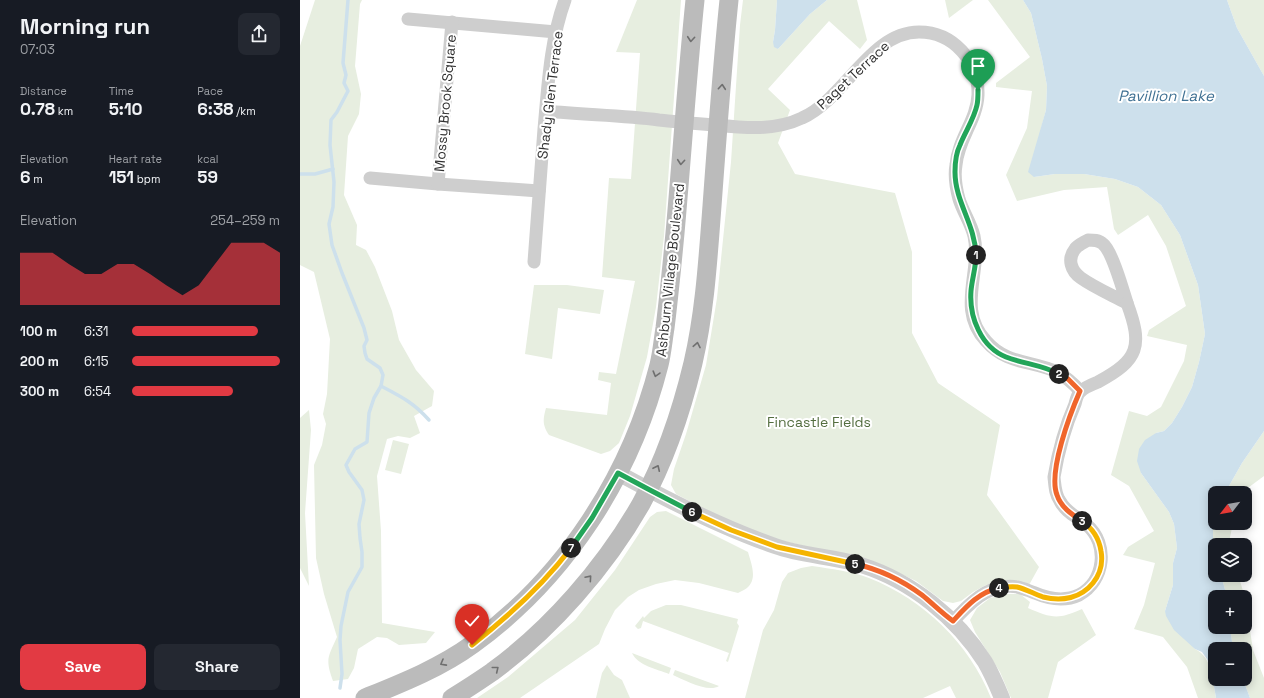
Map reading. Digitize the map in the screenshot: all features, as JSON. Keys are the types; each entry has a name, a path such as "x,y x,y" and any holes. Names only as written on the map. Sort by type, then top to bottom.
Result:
{"main road":[{"name":"Ashburn Village Boulevard","path":"365,698 412,679 472,645 518,607 557,566 592,518 627,457 647,405 659,363 669,293 695,0"},
{"path":"452,698 492,672 513,655 565,606 597,569 617,542 641,504 676,422 693,364 698,338 708,256 729,0"}],"street":[{"name":"Shady Glen Terrace","path":"534,262 552,56 556,32 565,0"},
{"name":"Mossy Brook Square","path":"408,19 556,32"},
{"name":"Mossy Brook Square","path":"438,184 452,22"},
{"name":"Paget Terrace","path":"546,111 718,126 771,127 802,119 814,112 825,103 884,43 899,36 918,32 929,33 944,38 957,46 965,54 972,65 977,79 978,103 976,111 959,146 955,171 956,186 960,200 970,222 976,246 976,259 971,294 971,310 975,324 985,341 997,352 1005,357 1047,368 1058,373 1068,379 1080,391"},
{"name":"Mossy Brook Square","path":"370,178 540,191"},
{"path":"953,621 971,602 984,593 992,590 1017,587 1043,597 1061,600 1080,594 1091,586 1095,580 1102,562 1102,552 1099,542 1095,534 1087,525 1065,509 1060,502 1055,487 1056,469 1067,422 1080,391 1125,365 1136,344 1136,330 1134,321 1109,250 1101,242 1092,240 1088,240 1079,245 1070,258 1070,265 1073,270 1080,278 1127,303"},
{"path":"618,473 704,518 731,530 777,547 861,565 886,574 921,595 953,621 971,642 985,663 994,678 1002,698"}],"green space":[{"path":"315,0 362,0 360,4 355,66 361,94 359,114 348,136 344,195 357,225 356,245 366,250 375,267 392,311 399,340 416,370 434,391 432,406 414,416 420,433 410,438 398,436 387,439 377,476 381,531 382,623 435,632 426,643 399,645 387,638 377,637 358,649 354,668 348,679 333,681 328,663 331,649 337,637 324,594 316,558 314,465 322,445 326,424 323,414 327,394 330,339 314,272 300,265 300,46"},
{"path":"637,0 681,0 664,236 656,307 647,357 630,416 619,443 610,451 601,454 549,435 544,425 544,419 546,408 607,415 611,383 598,380 599,372 616,374 635,281 602,277 609,178 631,179 640,53 616,52"},
{"name":"Fincastle Fields","path":"743,0 777,0 773,42 778,49 810,14 827,0 857,0 867,40 860,49 829,21 768,89 790,110 778,143 795,174 895,193 912,252 912,333 938,383 1000,425 987,495 1039,567 1029,585 1011,580 999,581 986,585 961,601 953,603 943,601 916,581 880,564 751,533 676,494 671,485 674,469 706,365 717,298 731,162"},
{"path":"945,0 973,0 949,18"},
{"path":"988,0 1023,0 1031,13 1047,86 1046,110 1041,129 1034,177 1055,174 1084,174 1115,179 1138,187 1161,205 1180,235 1198,285 1205,334 1192,387 1172,423 1164,431 1156,433 1141,473 1169,512 1174,524 1177,548 1173,563 1173,585 1165,611 1195,649 1201,653 1208,662 1208,686 1214,686 1216,698 1198,698 1187,667 1163,637 1134,629 1144,605 1155,563 1123,555 1128,547 1154,531 1129,486 1111,475 1129,411 1147,416 1161,407 1184,361 1187,345 1147,336 1149,330 1186,306 1166,246 1148,215 1118,235 1114,229 1107,187 1064,190 1017,201 1006,175 1027,128 1032,91 996,87 996,83 1030,57"},
{"path":"1227,0 1264,0 1264,76 1237,28"},
{"path":"534,285 567,285 604,290 600,314 558,308 552,359 525,354"},
{"path":"309,410 311,430 305,513 309,586 300,568 300,418"},
{"path":"1264,431 1264,476 1250,486 1229,486 1242,463"},
{"path":"393,440 409,444 401,474 385,470"},
{"path":"666,511 748,552 753,576 747,588 738,593 699,583 675,580 656,584 639,590 628,597 615,610 599,644 520,698 477,698 508,677 575,620 615,570 650,517 657,512"},
{"path":"1212,530 1232,530 1230,538 1213,538"},
{"path":"812,566 834,569 869,578 908,598 926,611 957,642 970,659 982,678 991,698 956,698 950,686 923,698 745,698 763,630 774,610 782,582 788,573"},
{"path":"1223,582 1240,582 1243,590 1225,590"},
{"path":"1007,594 1020,594 1030,602 1028,608 1049,616 1067,615 1082,609 1096,635 1058,662 1048,698 1011,698 1000,672 975,632 970,620 977,608 990,598"},
{"path":"666,605 681,605 738,619 737,623 739,626 728,662 726,661 729,653 643,621 641,628 638,629 635,626 643,616 644,618 651,611"},
{"path":"1231,634 1251,634 1252,642 1232,642"},
{"path":"1252,643 1253,650 1264,678 1264,698 1250,698 1246,686 1252,686"},
{"path":"632,653 671,668 669,674 643,664"},
{"path":"607,665 614,675 622,680 630,698 596,698 602,673"},
{"path":"675,670 719,686 709,688 689,683 673,675"}],"water":[{"path":"777,0 827,0 810,14 778,49 774,47 773,42"},
{"name":"Pavillion Lake","path":"1023,0 1227,0 1237,28 1264,76 1264,431 1242,463 1229,486 1208,486 1208,530 1213,530 1213,538 1208,538 1208,582 1223,582 1225,590 1208,590 1208,634 1231,634 1232,642 1208,642 1208,662 1202,652 1195,649 1174,630 1166,616 1165,611 1173,585 1173,563 1177,548 1174,524 1169,512 1141,473 1137,461 1139,449 1145,440 1156,433 1164,431 1172,423 1192,387 1205,334 1198,285 1180,235 1161,205 1138,187 1115,179 1084,174 1055,174 1034,177 1028,172 1046,110 1047,86 1031,13"},
{"name":"Pavillion Lake","path":"1214,686 1246,686 1250,698 1216,698"}],"waterway":[{"path":"340,688 342,674 340,640 341,626 348,592 362,567 359,524 364,500 362,490 349,472 346,465 355,449 367,442 369,413 374,398 381,386 383,375 380,368 367,359 364,346 367,340 364,328 332,245 329,224 333,207 334,182 330,145 331,120 348,91 344,83 346,75 343,63 348,0"},
{"path":"300,174 315,174 333,169"},
{"path":"381,386 407,401 429,420"}],"route":[{"path":"472,645 518,607 557,566 592,518 618,473 672,502 731,530 777,547 861,565 886,574 921,595 953,621 971,602 984,593 992,590 1017,587 1043,597 1061,600 1074,597 1091,586 1100,570 1102,562 1102,552 1099,542 1095,534 1087,525 1069,513 1060,502 1056,494 1054,477 1067,422 1080,391 1068,379 1058,373 1047,368 1005,357 997,352 979,333 971,310 971,294 976,259 976,246 970,222 960,200 956,186 955,171 959,146 976,111 978,103 978,90"}]}
